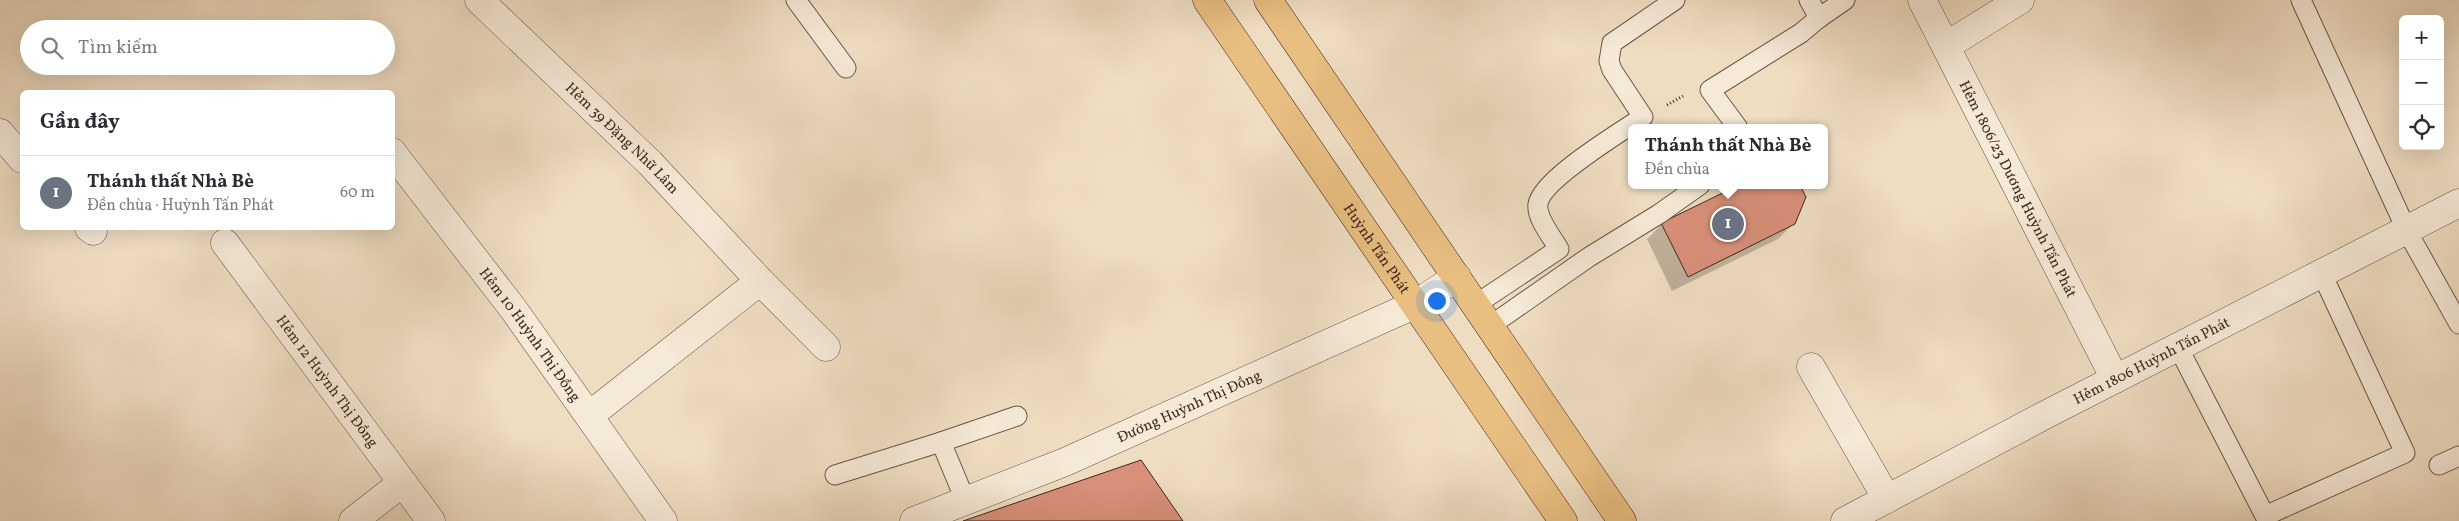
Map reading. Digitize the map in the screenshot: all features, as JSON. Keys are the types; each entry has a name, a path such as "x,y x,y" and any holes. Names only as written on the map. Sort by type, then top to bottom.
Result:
{"main road":[{"name":"Huỳnh Tấn Phát","path":"1208,0 1563,521"},
{"path":"1268,0 1622,521"}],"street":[{"name":"Hẻm 39 Đặng Nhữ Lâm","path":"479,0 650,163 760,281 826,347"},
{"name":"Hẻm 1806/23 Dương Huỳnh Tấn Phát","path":"1922,0 2115,379"},
{"path":"1946,46 2020,0"},
{"path":"0,133 20,157"},
{"name":"Hẻm 10 Huỳnh Thị Đồng","path":"395,156 508,302 590,415 663,521"},
{"name":"Hẻm 1806 Huỳnh Tấn Phát","path":"1845,521 2115,379 2459,203"},
{"name":"Hẻm 12 Huỳnh Thị Đồng","path":"225,243 430,521"},
{"name":"Đường Huỳnh Thị Đồng","path":"914,521 1066,462 1416,304 1457,278"},
{"path":"590,415 760,281"},
{"path":"1811,366 1886,499"},
{"path":"354,521 402,483"}],"lane":[{"path":"796,0 846,68"},
{"path":"1632,124 1643,116 1612,70 1609,61 1612,43 1675,0"},
{"path":"1809,0 1819,18"},
{"path":"1735,124 1710,90 1801,33 1845,0"},
{"path":"2301,0 2407,231 2459,324"},
{"path":"1483,316 1558,248 1538,212 1538,202 1547,186 1628,127"},
{"path":"1483,316 1589,257 1659,214 1694,189"},
{"path":"2178,347 2265,516 2405,453 2322,274"},
{"path":"835,475 1017,416"},
{"path":"941,442 966,502"},
{"path":"2439,465 2459,456"}],"path":[{"path":"1643,116 1695,90 1710,90"}],"building":[{"path":"1731,189 1802,189 1806,197 1795,224 1688,277 1661,223"},
{"path":"1141,460 1183,521 963,521"}],"place":[{"name":"Thánh thất Nhà Bè","path":"1728,224"}]}
